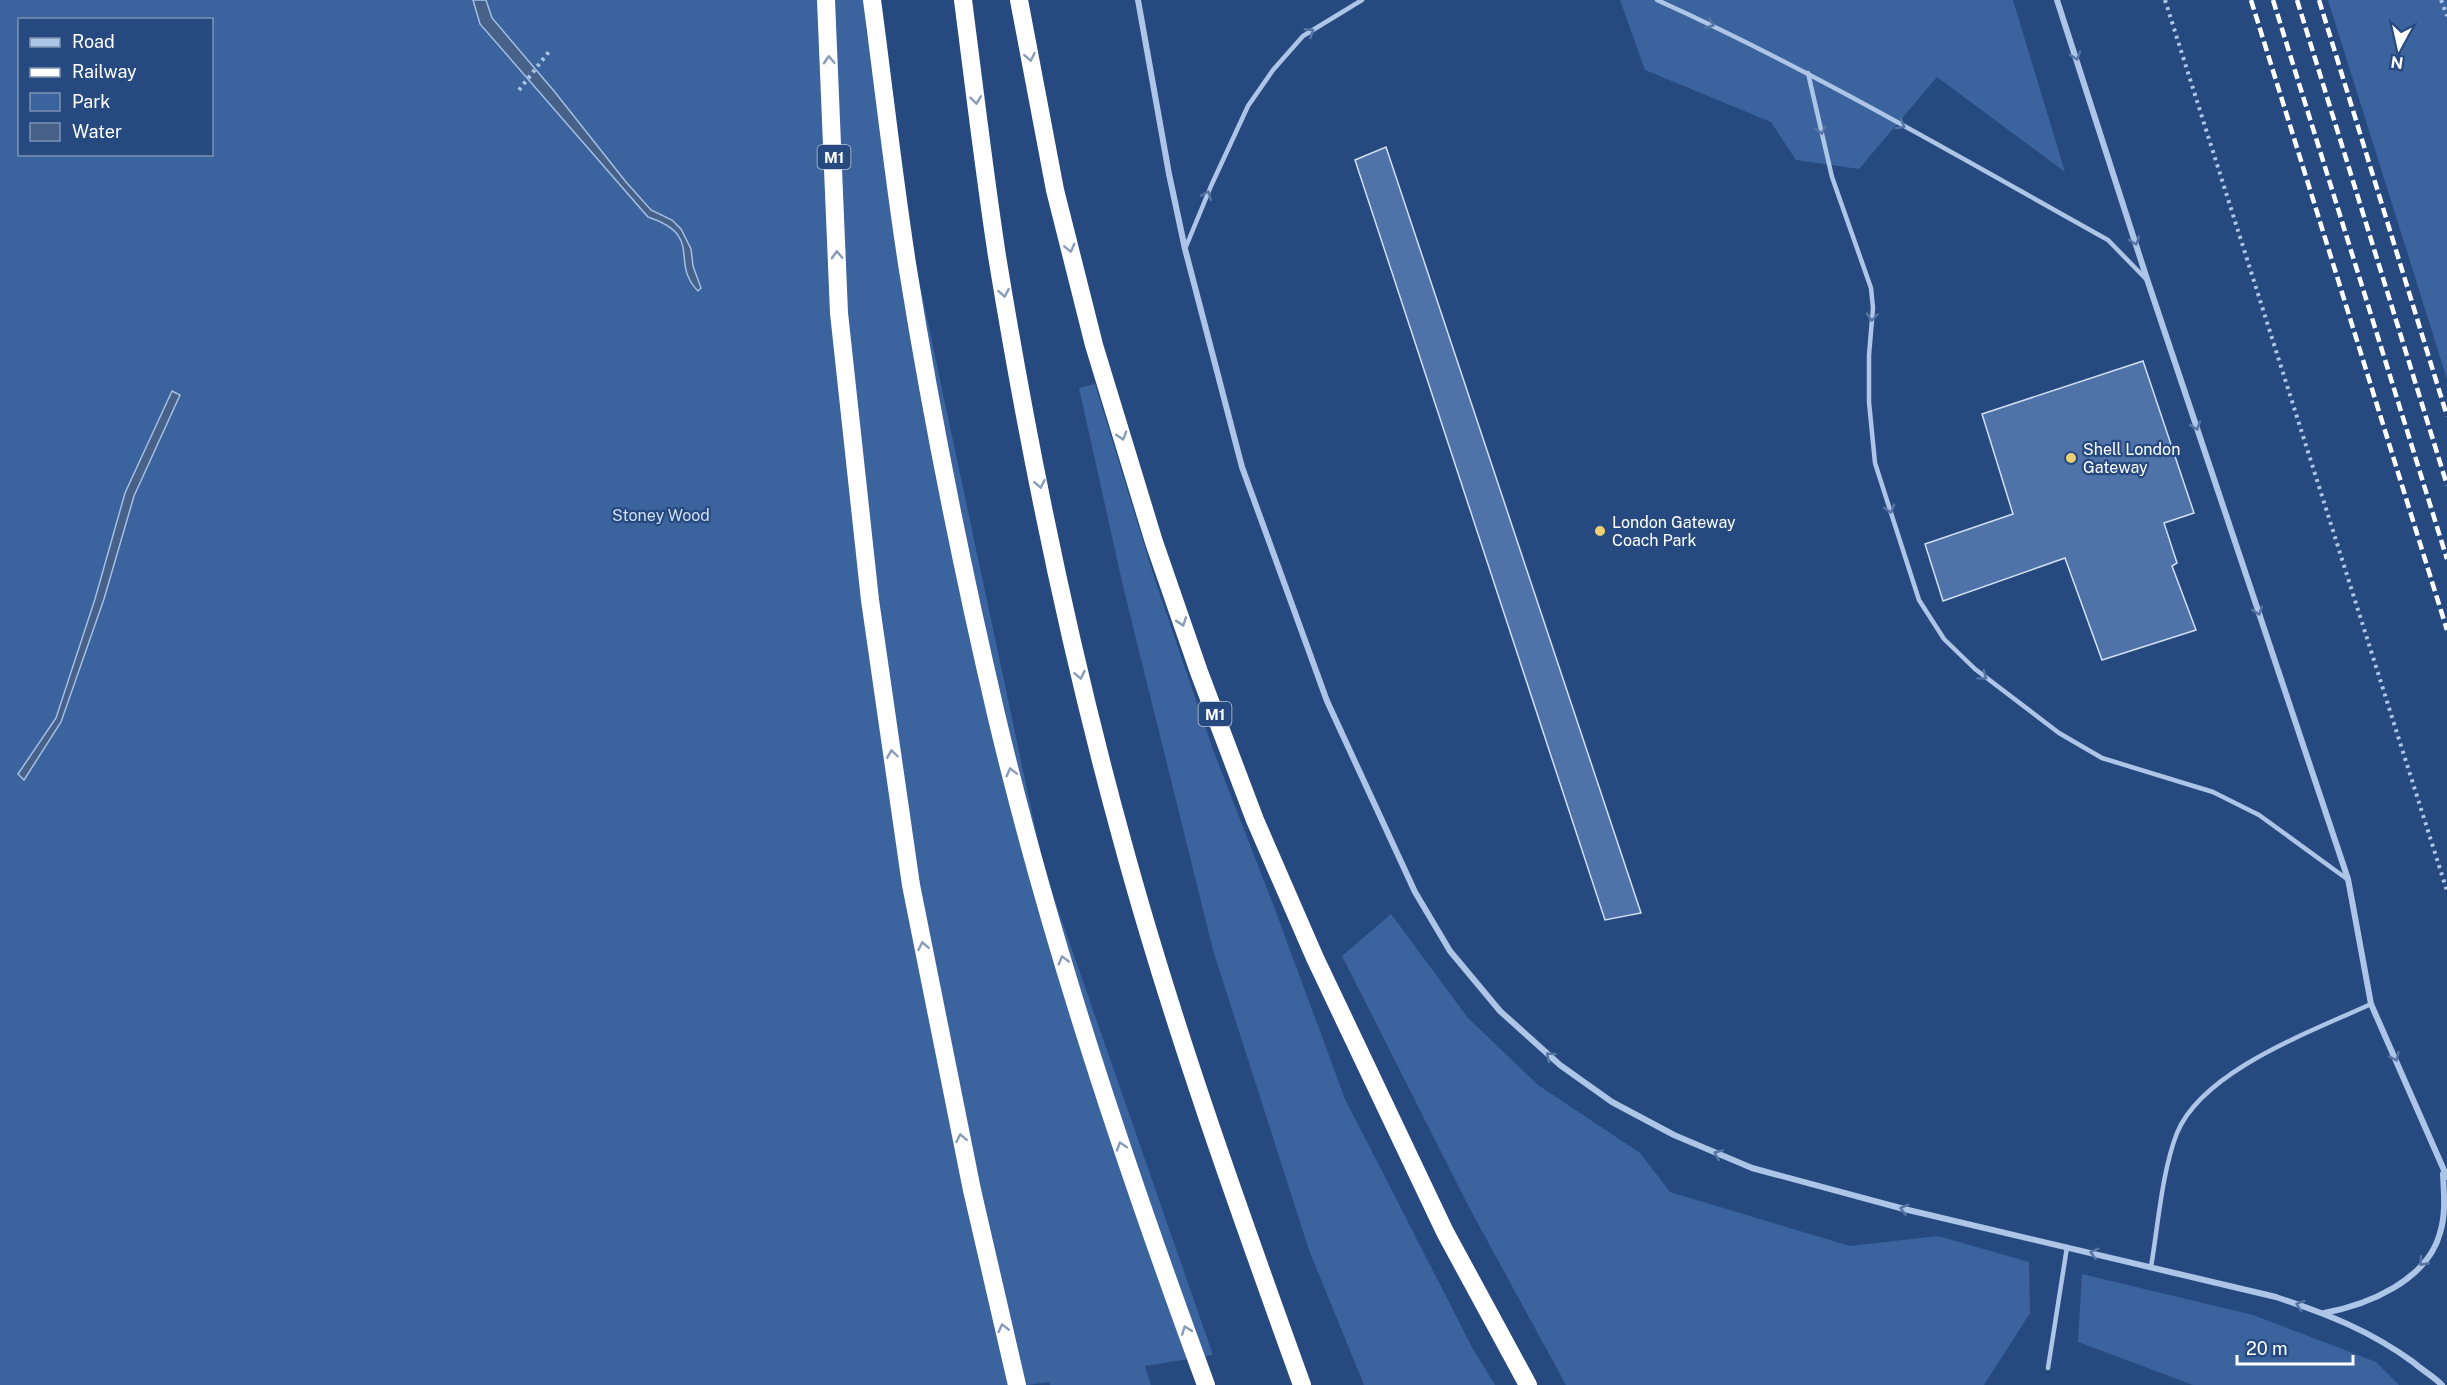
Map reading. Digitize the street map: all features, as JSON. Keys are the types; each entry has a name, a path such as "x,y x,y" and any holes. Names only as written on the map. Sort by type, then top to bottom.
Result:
{"highway":[{"name":"M1","path":"826,0 839,313 870,600 911,885 972,1190 1017,1385"},
{"path":"872,0 910,281 939,440 996,714 1035,864 1076,1005 1122,1149 1206,1385"},
{"path":"963,0 999,267 1048,523 1084,693 1122,840 1162,979 1212,1132 1302,1385"},
{"name":"M1","path":"1019,0 1055,190 1094,345 1154,542 1199,672 1255,820 1334,1000 1445,1232 1528,1385"}],"street":[{"path":"1138,0 1169,174 1185,249 1242,467 1327,701 1415,892 1450,951 1500,1011 1560,1065 1612,1102 1674,1135 1752,1168 1904,1209 2276,1297 2362,1329 2442,1385"},
{"path":"2057,0 2147,279 2348,879 2372,1004 2447,1177"},
{"path":"2324,1313 2352,1308 2379,1296 2408,1278 2429,1256 2440,1235 2445,1208 2443,1167"}],"lane":[{"path":"1185,249 1248,106 1273,70 1303,36 1362,0"},
{"path":"1657,0 1732,34 1808,73 2108,240 2147,279"},
{"path":"1808,73 1832,177 1871,288 1873,308 1869,355 1869,402 1875,463 1919,600 1944,639 1975,669 2059,734 2102,758 2223,796 2259,815 2348,879"},
{"path":"2151,1267 2169,1162 2178,1132 2192,1109 2223,1079 2258,1057 2372,1004"},
{"path":"2048,1368 2067,1246"}],"path":[{"path":"2165,0 2447,891"},
{"path":"2441,0 2447,16"},
{"path":"519,90 550,49"}],"green space":[{"name":"Stoney Wood","path":"0,0 864,0 866,31 1044,869 1213,1355 1145,1366 1151,1385 1050,1385 1049,1382 1028,1385 0,1385"},
{"path":"1620,0 2013,0 2065,172 1937,77 1859,169 1796,160 1771,122 1645,70"},
{"path":"2328,0 2447,0 2447,379"},
{"path":"1095,384 1154,577 1212,747 1345,1099 1473,1349 1495,1385 1364,1385 1309,1250 1213,950 1123,586 1079,388"},
{"path":"1391,914 1468,1018 1538,1085 1640,1153 1670,1192 1850,1246 1938,1236 2029,1262 2030,1313 1984,1385 1566,1385 1470,1209 1342,956"},
{"path":"2082,1274 2253,1315 2376,1362 2399,1385 2193,1385 2078,1342"}],"water":[{"path":"473,0 486,0 492,18 554,91 626,182 651,210 672,220 681,229 691,249 693,266 701,288 698,291 686,270 684,250 676,232 665,224 648,217 480,24"},
{"path":"172,391 180,395 134,496 104,599 61,722 24,780 18,774 56,718 95,599 125,493"}],"building":[{"path":"1386,147 1641,913 1605,920 1355,160"},
{"path":"2143,361 2194,513 2164,523 2177,563 2172,566 2196,630 2102,660 2065,558 1943,601 1925,544 2013,514 1982,414"}],"railway":[{"path":"2251,0 2447,630"},
{"path":"2273,0 2447,559"},
{"path":"2297,0 2447,485"},
{"path":"2319,0 2447,416"}],"place":[{"name":"Shell London Gateway","path":"2071,458"},
{"name":"London Gateway Coach Park","path":"1600,531"}]}
